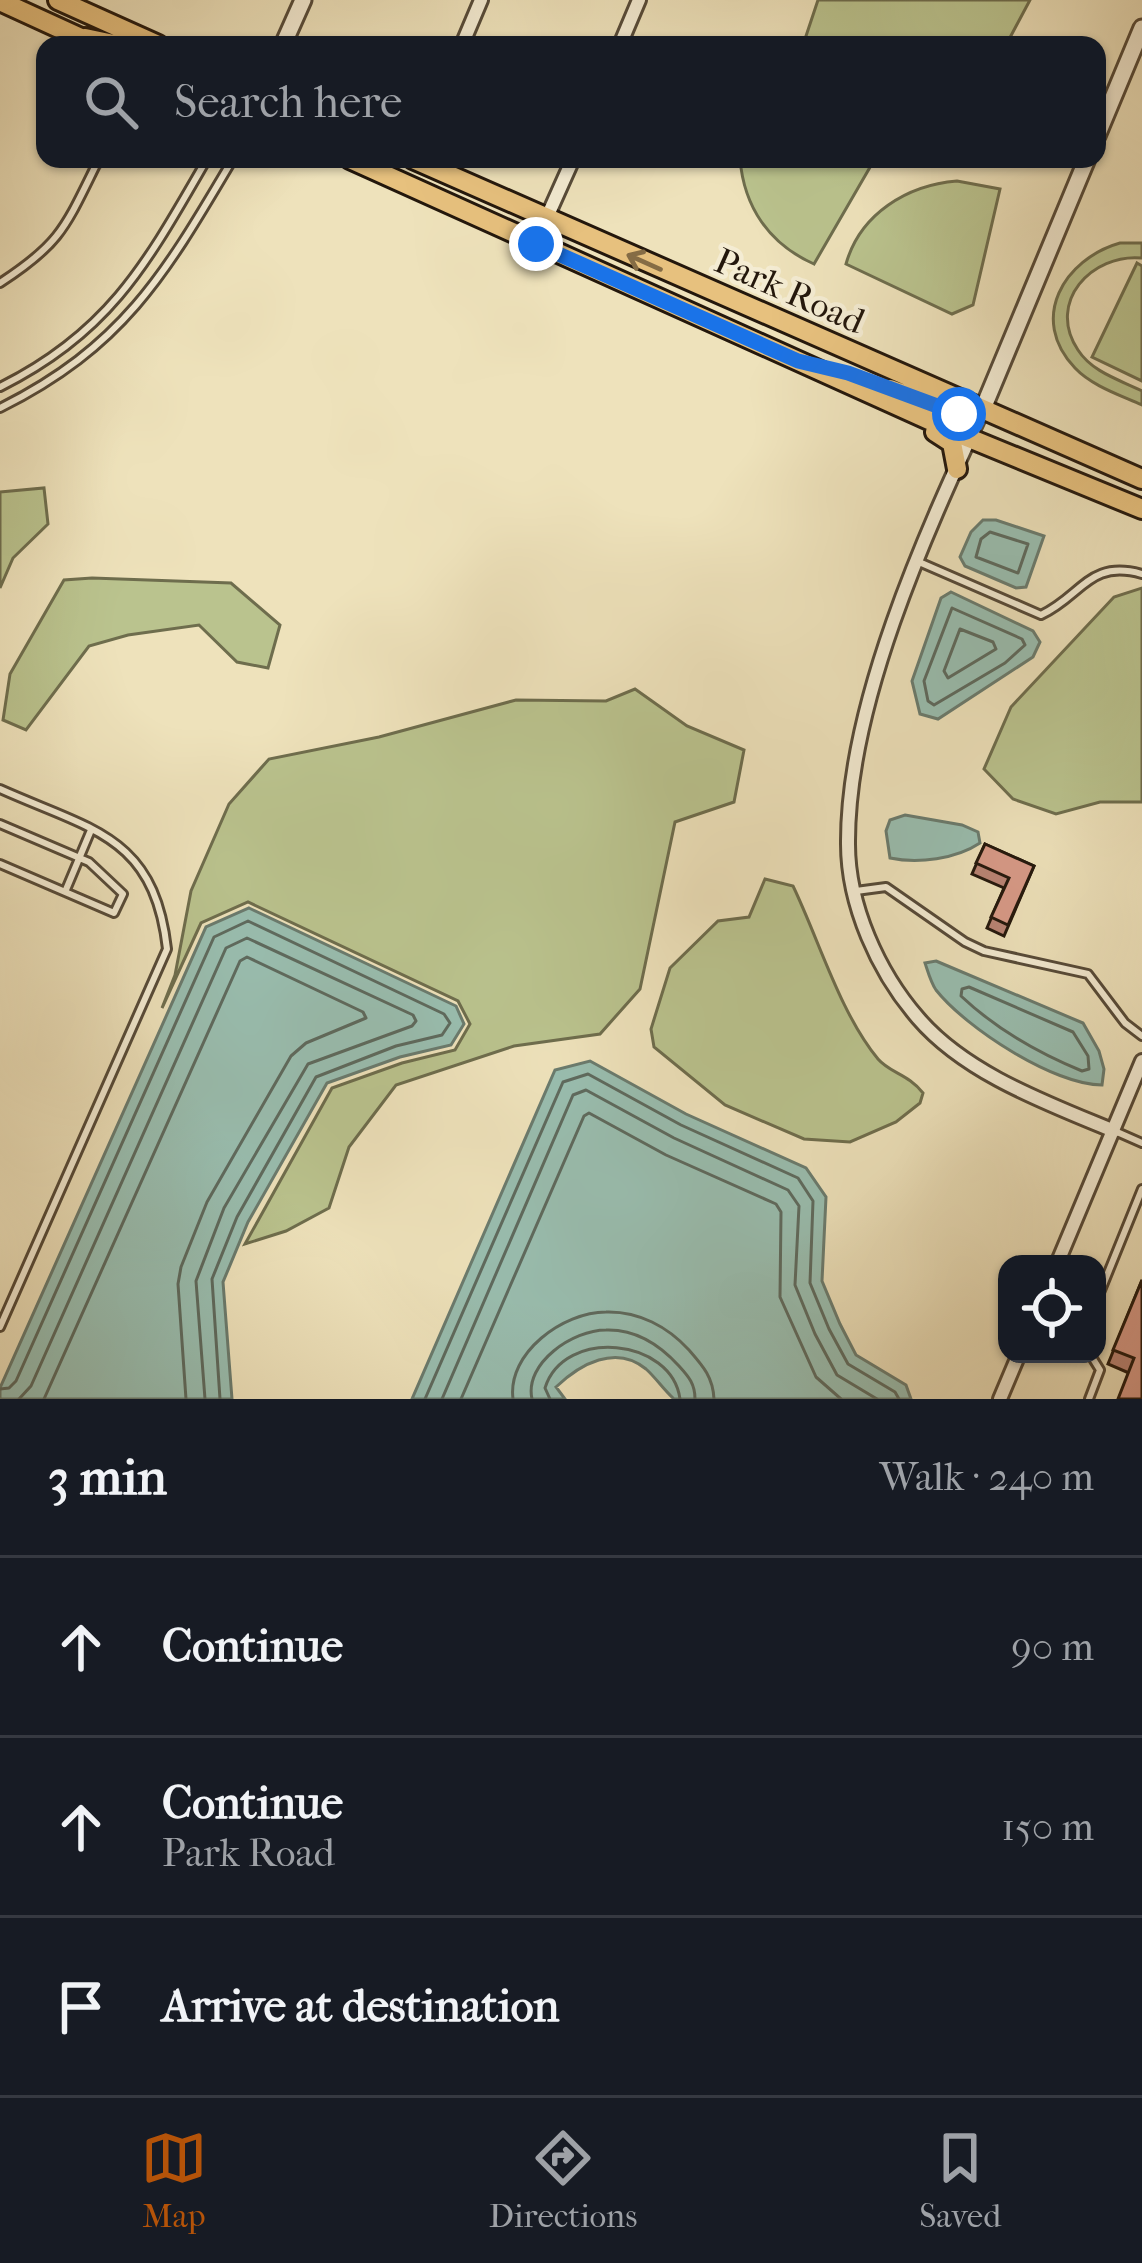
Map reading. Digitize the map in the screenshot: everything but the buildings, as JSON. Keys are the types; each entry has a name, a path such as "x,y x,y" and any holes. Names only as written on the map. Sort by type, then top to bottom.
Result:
{"main road":[{"path":"58,0 138,36"},
{"path":"0,1 77,36"},
{"name":"Park Road","path":"369,168 969,438 1142,509"},
{"path":"389,168 513,219 530,224 548,219"},
{"name":"Park Road","path":"433,168 1142,479"},
{"path":"798,361 848,373 941,410 982,411"},
{"path":"798,361 835,385 952,442 957,469"},
{"path":"969,438 1010,434 1142,489"}],"street":[{"path":"287,36 303,0"},
{"path":"466,36 481,0"},
{"path":"624,36 639,0"},
{"path":"1106,114 1142,28"},
{"path":"536,244 569,168"},
{"path":"1083,168 969,438 874,685 853,779 848,844 865,930 888,977 919,1021 974,1064 1042,1101 1114,1131"},
{"path":"1062,1255 1142,1061"},
{"path":"1000,1399 1015,1363"}],"lane":[{"path":"0,284 39,257 62,233 94,168"},
{"path":"0,387 50,360 114,305 138,276 202,168"},
{"path":"0,408 77,364 140,305 228,168"},
{"path":"919,562 1046,615 1092,576 1113,569 1142,574"},
{"path":"0,789 114,840 142,868 162,907 167,949 0,1327"},
{"path":"0,824 79,858 123,894 113,913 0,864"},
{"path":"65,892 91,830"},
{"path":"854,892 890,889 984,951 1088,974 1124,1023 1142,1036"},
{"path":"1114,1131 1142,1143"},
{"path":"1106,1278 1142,1189"},
{"path":"1089,1399 1100,1370 1096,1363"}],"green space":[{"path":"818,0 1030,0 1011,36 806,36"},
{"path":"741,168 870,168 814,264 772,235 753,208"},
{"path":"957,181 1000,189 973,305 952,314 846,264 862,230 888,205 921,189"},
{"path":"1120,243 1142,243 1142,258 1124,259 1091,272 1071,298 1067,315 1078,350 1107,375 1142,391 1142,405 1082,374 1061,349 1054,330 1059,293 1069,277 1083,262"},
{"path":"1137,263 1142,266 1142,381 1092,357"},
{"path":"44,488 48,524 13,558 0,588 0,492"},
{"path":"64,580 231,583 280,625 268,668 237,662 199,625 128,635 89,646 26,730 3,720 10,674"},
{"path":"1142,588 1142,802 1100,802 1056,814 1013,799 984,769 1011,707 1114,597"},
{"path":"635,689 687,726 744,750 734,802 675,822 640,989 600,1034 514,1046 396,1085 349,1147 329,1208 286,1231 245,1244 332,1088 455,1050 470,1024 458,1001 248,902 201,923 162,1008 175,975 191,891 229,804 269,759 379,737 516,700 606,701"},
{"path":"765,879 793,886 841,998 865,1041 883,1064 923,1093 920,1103 896,1122 850,1142 804,1139 725,1105 654,1047 651,1029 670,968 718,921 749,917"}],"water":[{"path":"983,520 1044,536 1026,587 1016,588 965,566 960,557 971,532"},
{"path":"951,592 1033,631 1040,642 1033,657 938,719 920,714 912,681 941,598"},
{"path":"905,815 962,825 978,832 980,843 936,859 890,858 886,831 890,820"},
{"path":"249,908 456,1006 464,1024 451,1045 327,1083 248,1222 223,1282 232,1399 0,1399 0,1388 206,927"},
{"path":"936,961 1083,1023 1099,1051 1102,1085 1060,1076 989,1037 936,990 925,963"},
{"path":"590,1061 686,1114 806,1168 826,1197 822,1281 840,1324 856,1355 906,1385 911,1399 674,1399 646,1369 611,1358 587,1365 556,1387 565,1399 412,1399 555,1070"}],"route":[{"path":"536,244 798,361 848,373 959,414"}]}
